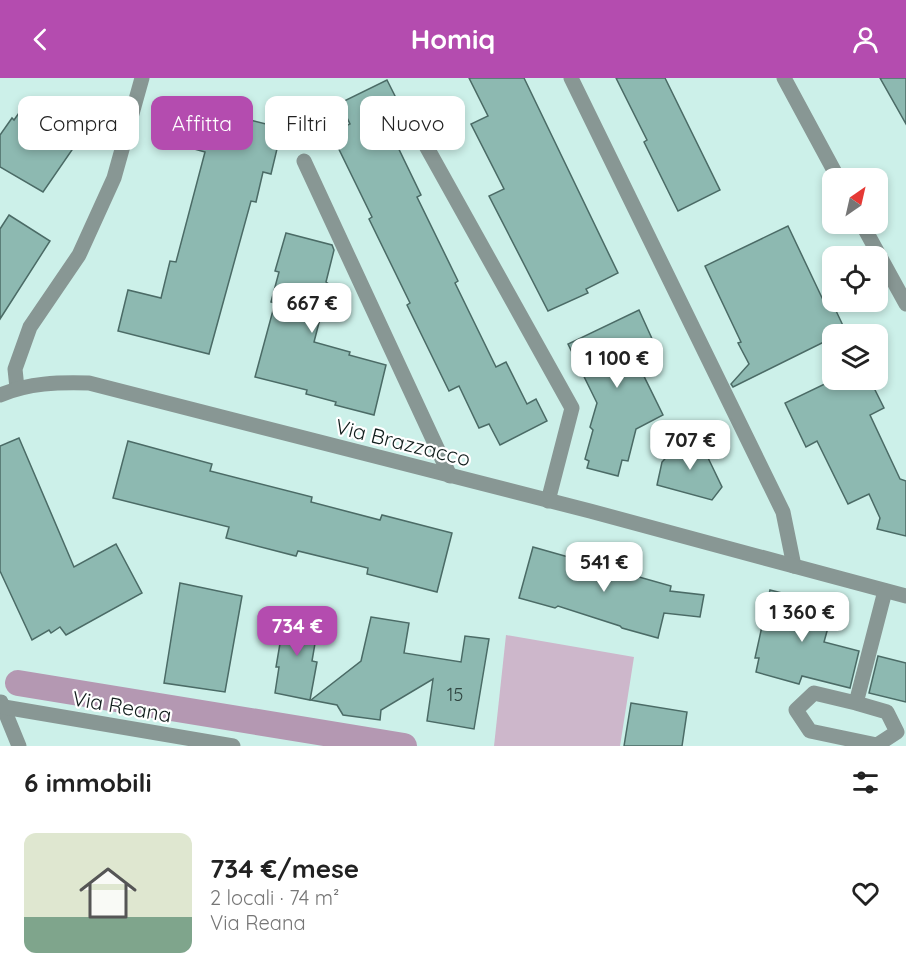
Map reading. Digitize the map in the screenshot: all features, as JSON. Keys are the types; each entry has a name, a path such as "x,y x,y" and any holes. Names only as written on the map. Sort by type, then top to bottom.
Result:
{"street":[{"path":"17,388 15,369 30,327 79,255 114,178 142,78"},
{"path":"571,78 783,512 794,566"},
{"path":"784,78 833,168"},
{"path":"428,150 572,408 548,501"},
{"path":"304,161 450,476"},
{"path":"868,234 906,304"},
{"name":"Via Brazzacco","path":"0,395 17,388 54,382 89,383 906,596"},
{"path":"856,703 885,591"},
{"path":"814,693 856,703 886,712 901,733 877,745 810,731 796,710 814,693"},
{"path":"2,703 19,746"},
{"name":"Via Reana","path":"2,703 233,746"}],"shaded area":[{"path":"506,635 634,657 620,746 494,746"}],"building":[{"path":"469,78 524,78 618,273 586,289 588,293 548,311 489,196 504,189 471,124 488,116"},
{"path":"616,78 665,78 720,190 678,211 644,142 647,140"},
{"path":"880,78 906,78 906,124"},
{"path":"387,80 395,96 360,96 360,150 399,150 421,195 417,197 458,281 455,283 496,367 506,362 527,404 536,399 547,421 500,445 489,424 479,428 459,386 449,391 407,305 410,303 369,219 372,217 339,150 348,150 348,125 350,124 348,99"},
{"path":"18,114 18,150 72,150 43,192 0,167 0,135 12,118 14,120"},
{"path":"253,121 265,124 265,150 277,150 271,174 263,172 256,202 251,201 209,354 118,331 128,290 161,298 170,261 176,262 205,152 198,150 253,150"},
{"path":"9,215 50,241 0,319 0,229"},
{"path":"788,226 822,298 822,312 837,312 842,324 822,324 822,343 733,387 731,384 749,364 705,266"},
{"path":"286,233 332,245 334,250 326,282 329,284 314,342 386,365 374,415 335,405 336,402 306,394 307,390 255,377 275,303 271,302 279,272 275,271"},
{"path":"639,310 658,352 637,362 663,415 636,429 628,461 622,460 618,476 587,468 589,461 585,459 593,430 590,427 597,403 568,344"},
{"path":"822,385 822,390 875,390 884,408 870,415 900,479 906,481 906,536 877,529 880,518 869,494 848,504 817,441 806,447 785,403"},
{"path":"698,437 722,487 712,500 657,485 662,462 677,446"},
{"path":"19,438 74,567 116,544 142,593 66,635 60,627 51,633 49,630 32,640 0,571 0,446"},
{"path":"128,441 212,464 210,471 312,497 311,502 380,520 382,515 452,533 437,592 367,574 368,568 298,551 296,556 226,538 229,527 113,498"},
{"path":"533,547 671,586 670,591 704,595 700,617 664,613 658,638 558,606 555,608 519,598"},
{"path":"180,583 242,596 225,692 164,683"},
{"path":"770,590 834,606 824,642 859,651 850,688 802,676 799,684 756,672 759,658 755,658"},
{"path":"289,613 315,618 313,626 318,626 312,661 317,662 310,700 275,693 279,667 276,667 284,620 288,621"},
{"path":"371,617 409,623 404,653 461,662 465,636 489,639 474,729 427,721 433,679 381,710 380,720 343,715 337,705 311,700 361,661"},
{"path":"878,656 906,663 906,702 869,693"},
{"path":"631,703 687,712 682,746 624,746"}],"waterway":[{"path":"18,683 404,746"}]}
